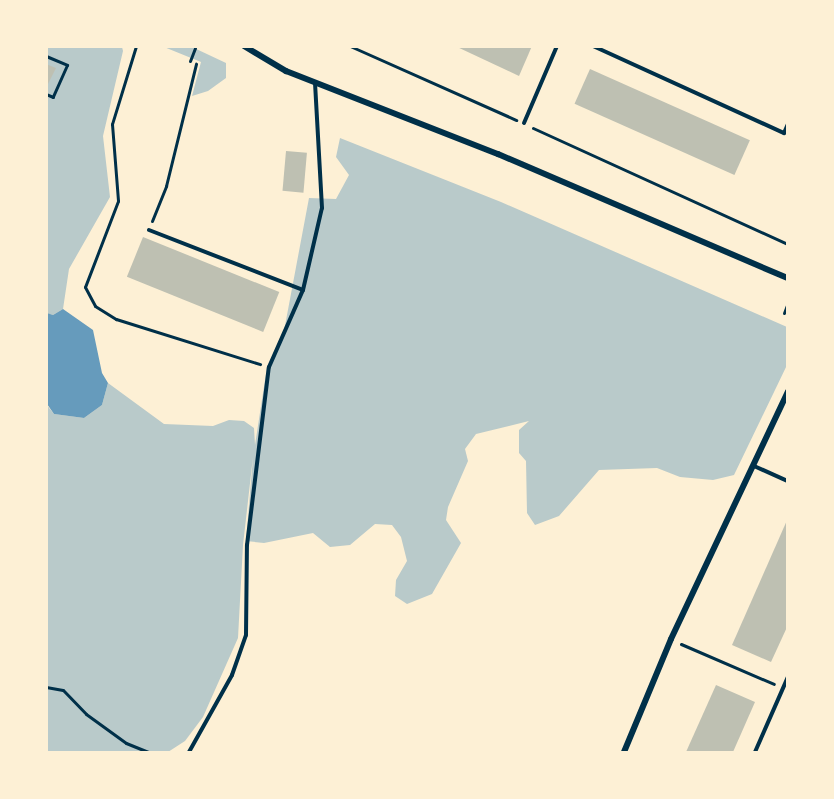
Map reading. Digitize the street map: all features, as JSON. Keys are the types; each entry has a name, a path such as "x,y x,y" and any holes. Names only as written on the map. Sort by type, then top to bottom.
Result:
{"street":[{"path":"244,46 315,82 498,154 788,278"},
{"path":"624,753 671,639 788,391"}],"lane":[{"path":"524,123 557,46"},
{"path":"593,46 783,133 788,124"},
{"path":"189,753 232,675 246,635 247,544 269,367 303,290 322,208 315,82"},
{"path":"149,230 303,290"},
{"path":"754,466 788,481"},
{"path":"755,753 788,677"}],"path":[{"path":"136,46 112,124 118,201 85,288 95,306 116,319 269,367"},
{"path":"350,46 788,244"},
{"path":"190,61 195,48"},
{"path":"46,56 67,65 53,97 46,94"},
{"path":"149,230 166,186 196,64"},
{"path":"784,313 788,305"},
{"path":"671,639 783,688"},
{"path":"46,687 63,690 86,714 118,738 148,753"}],"shaded area":[{"path":"46,47 122,47 123,51 103,136 110,197 69,269 63,309 53,315 46,313"},
{"path":"164,47 192,47 226,63 226,78 208,91 192,96 201,62"},
{"path":"340,138 501,202 787,327 787,365 734,475 713,480 680,477 657,468 599,470 559,516 535,525 527,513 526,461 519,453 519,430 529,421 476,434 465,449 468,461 448,507 446,520 461,543 432,594 407,604 395,596 396,580 407,561 401,537 392,525 375,524 350,545 330,547 313,533 264,543 246,541 253,457 243,545 238,638 203,717 185,741 168,752 47,752 46,404 54,414 84,418 102,405 108,383 164,424 213,426 229,420 244,421 254,428 255,445 267,367 284,331 309,198 336,199 349,175 336,157"}],"water":[{"path":"63,309 93,330 102,373 108,383 102,405 84,418 54,414 47,404 47,313 53,315"}],"building":[{"path":"455,46 532,46 519,76"},
{"path":"46,64 56,68 48,84 46,83"},
{"path":"590,69 750,140 734,175 575,104"},
{"path":"286,151 307,153 303,193 283,191"},
{"path":"143,237 279,292 263,332 127,277"},
{"path":"788,518 788,625 771,662 732,645"},
{"path":"716,685 755,702 733,752 686,752"}]}
